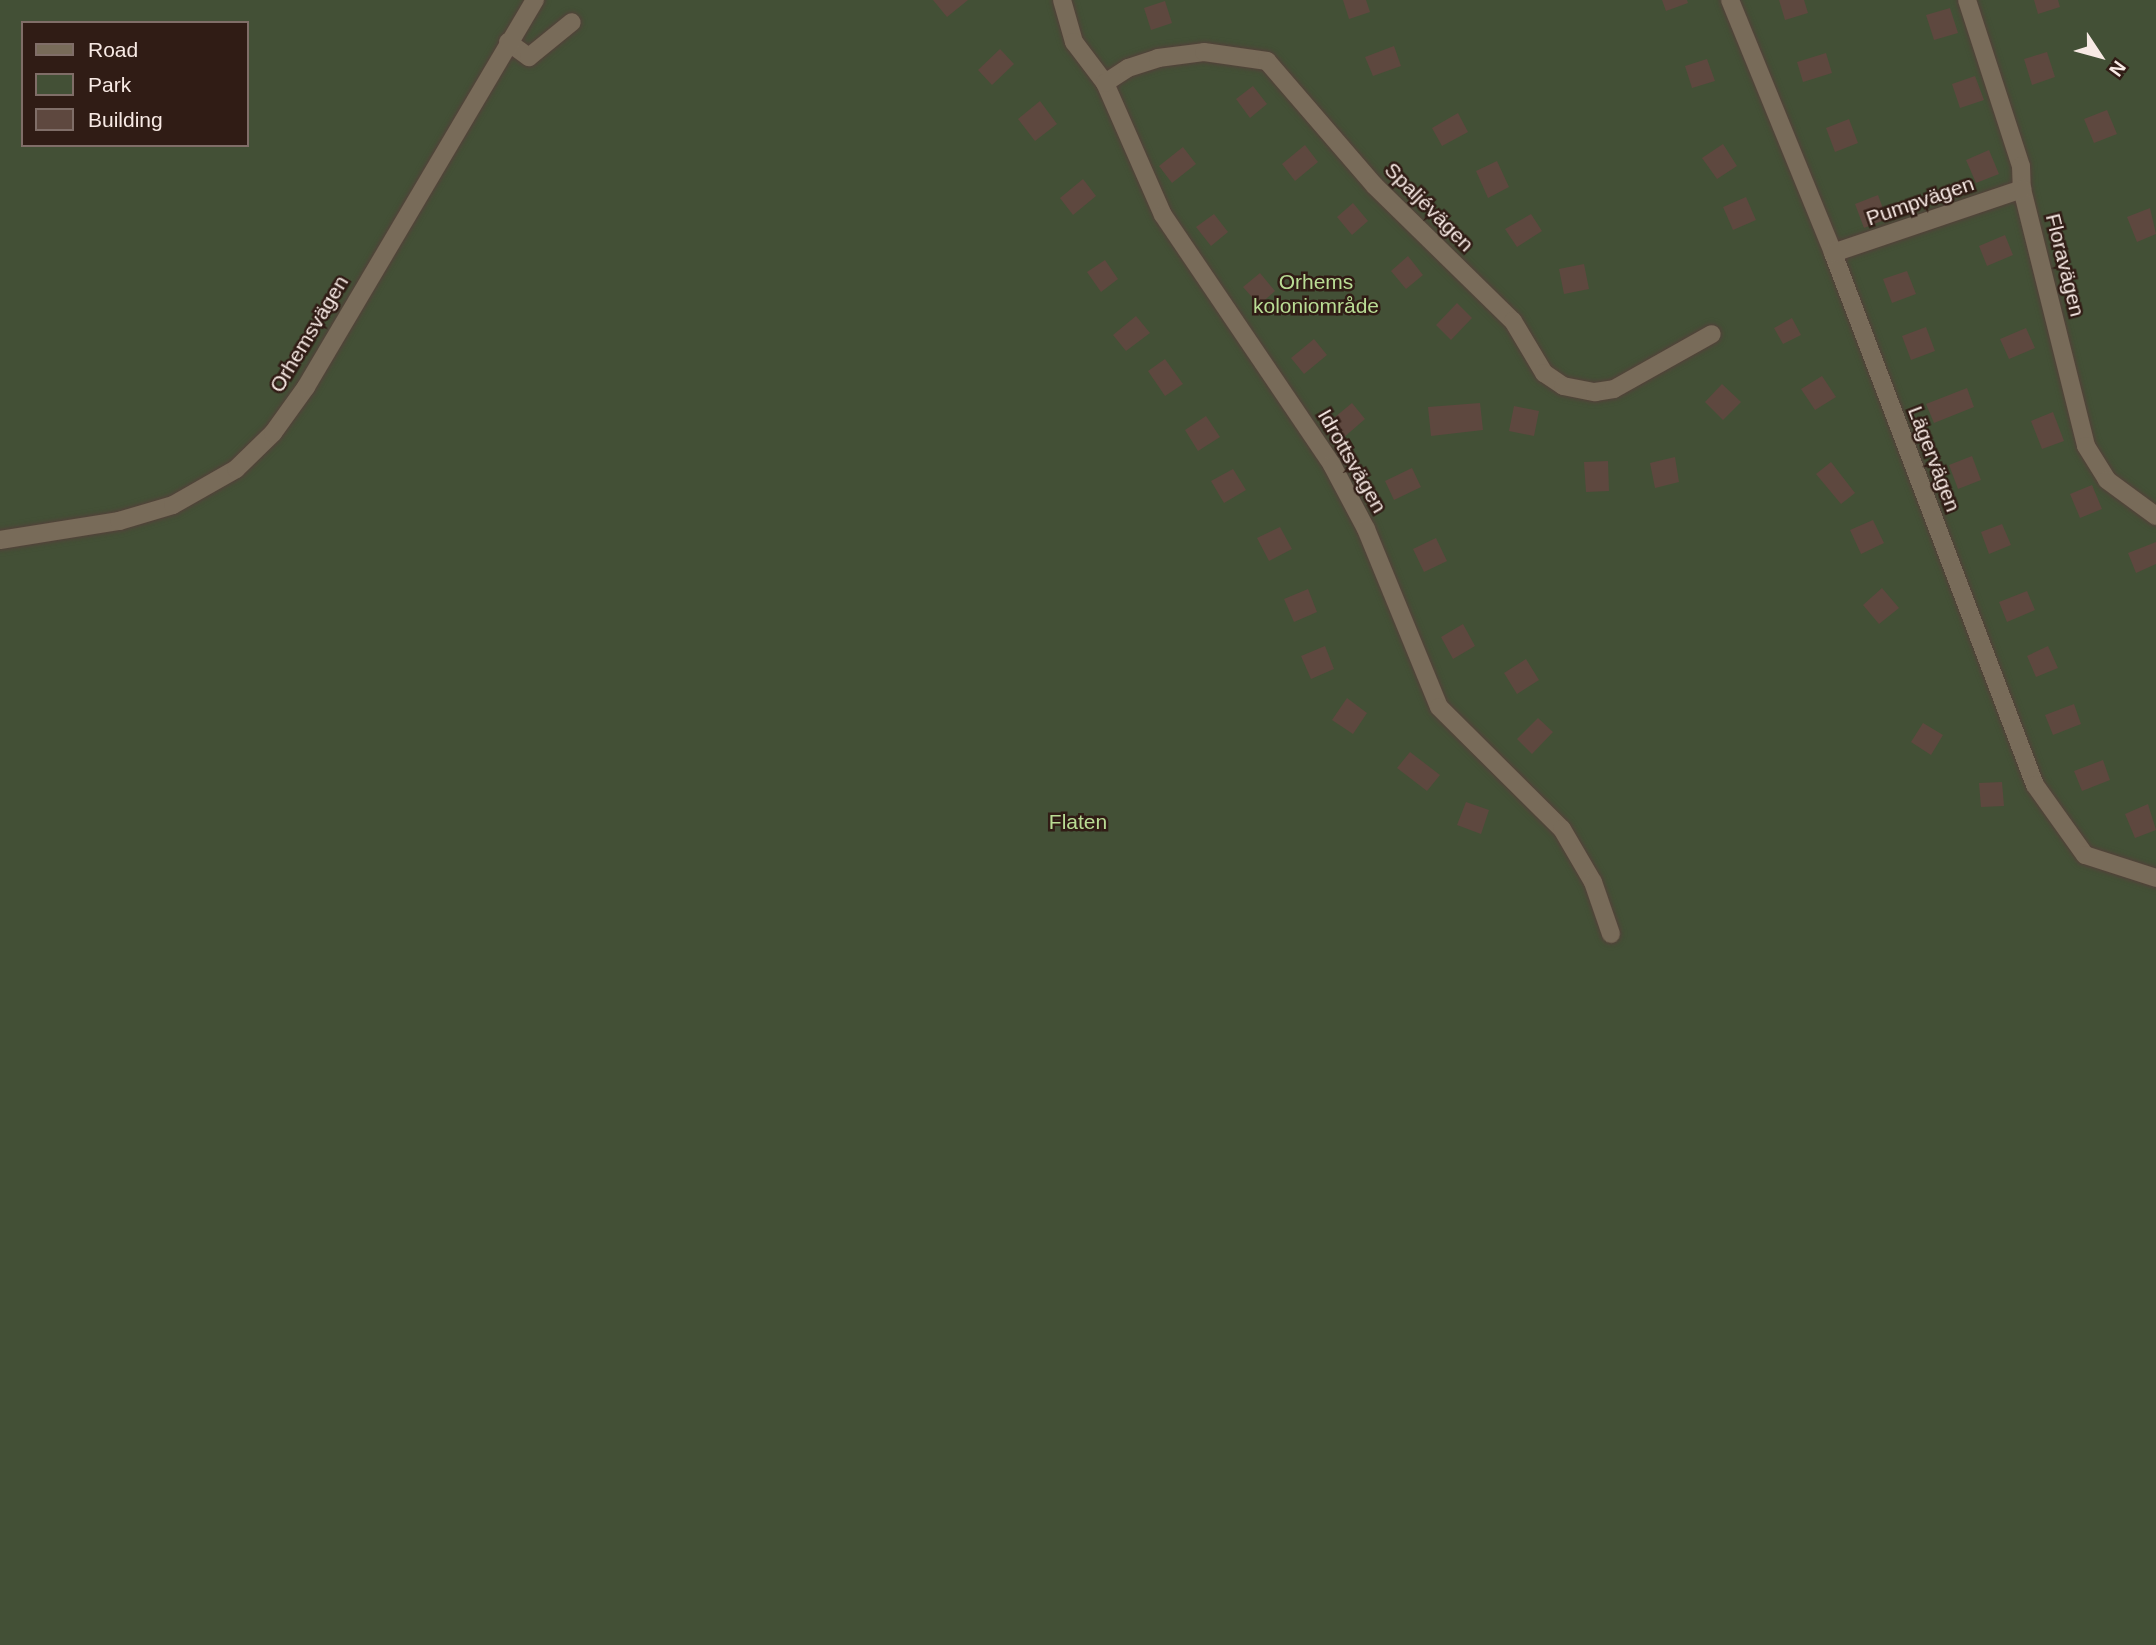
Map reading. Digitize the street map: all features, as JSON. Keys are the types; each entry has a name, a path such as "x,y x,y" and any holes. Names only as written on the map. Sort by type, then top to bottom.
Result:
{"street":[{"name":"Orhemsvägen","path":"0,540 119,522 173,505 236,469 273,433 306,387 508,41 535,0"},
{"name":"Idrottsvägen","path":"1062,0 1074,42 1105,83 1163,215 1332,465 1366,529 1438,707 1562,830 1593,882 1611,934"},
{"name":"Lägervägen","path":"1730,0 1833,253 2035,785 2085,855 2156,878"},
{"name":"Floravägen","path":"1967,0 2021,166 2022,189 2086,446 2107,480 2156,516"},
{"path":"508,41 529,57 572,22"},
{"name":"Spaljévägen","path":"1105,83 1148,61 1204,51 1267,61 1375,186 1513,321 1544,373 1563,386 1595,392 1614,389 1712,334"},
{"name":"Pumpvägen","path":"1833,253 2022,189"}],"green space":[{"name":"Flaten","path":"0,0 2156,0 2156,1645 0,1645"}],"building":[{"path":"933,0 968,0 947,17"},
{"path":"1343,0 1366,0 1370,12 1349,19"},
{"path":"1662,0 1687,0 1688,3 1666,11"},
{"path":"1779,0 1804,0 1808,13 1785,20"},
{"path":"2034,0 2058,0 2060,7 2038,14"},
{"path":"1165,1 1172,23 1151,30 1144,8"},
{"path":"1950,8 1958,33 1934,40 1926,15"},
{"path":"1394,46 1401,66 1373,76 1365,57"},
{"path":"1000,49 1014,64 992,85 978,70"},
{"path":"2047,52 2055,77 2032,85 2024,59"},
{"path":"1826,53 1832,73 1803,82 1797,62"},
{"path":"1707,59 1715,81 1692,88 1685,66"},
{"path":"1975,76 1984,100 1960,108 1952,84"},
{"path":"1253,86 1267,104 1250,118 1236,99"},
{"path":"1040,101 1057,124 1035,141 1018,119"},
{"path":"2107,110 2117,134 2094,143 2084,119"},
{"path":"1458,113 1468,132 1442,146 1432,128"},
{"path":"1849,119 1858,143 1835,152 1826,128"},
{"path":"1723,144 1737,166 1717,179 1702,158"},
{"path":"1305,145 1318,162 1295,181 1282,164"},
{"path":"1183,147 1196,164 1172,183 1159,166"},
{"path":"1989,150 1999,174 1976,183 1966,160"},
{"path":"1497,161 1509,187 1488,198 1476,171"},
{"path":"1083,179 1096,196 1073,215 1060,198"},
{"path":"1878,195 1887,219 1864,228 1855,204"},
{"path":"1746,197 1756,220 1733,230 1723,207"},
{"path":"1353,203 1368,221 1352,235 1337,217"},
{"path":"2150,208 2156,234 2137,242 2127,217"},
{"path":"1214,214 1228,232 1211,246 1196,227"},
{"path":"1531,214 1542,231 1517,247 1505,229"},
{"path":"2005,235 2013,255 1987,266 1979,246"},
{"path":"1408,256 1423,275 1406,289 1391,271"},
{"path":"1105,260 1118,279 1101,292 1087,272"},
{"path":"1584,264 1589,289 1564,294 1559,269"},
{"path":"1907,271 1916,294 1892,303 1883,279"},
{"path":"1260,273 1275,291 1259,305 1243,287"},
{"path":"1457,303 1472,318 1451,340 1436,325"},
{"path":"1136,316 1150,333 1126,351 1113,335"},
{"path":"1792,318 1801,335 1783,344 1774,328"},
{"path":"1926,327 1935,351 1911,360 1902,336"},
{"path":"2026,328 2035,348 2009,359 2000,339"},
{"path":"1314,339 1327,355 1304,374 1291,358"},
{"path":"1165,359 1183,384 1165,396 1148,371"},
{"path":"1822,376 1836,397 1815,410 1801,389"},
{"path":"1722,384 1741,402 1723,420 1705,402"},
{"path":"1967,388 1974,407 1934,423 1926,404"},
{"path":"1352,403 1365,419 1342,439 1329,422"},
{"path":"1480,403 1483,430 1431,436 1428,407"},
{"path":"1514,406 1539,411 1534,436 1509,431"},
{"path":"2053,412 2064,441 2042,449 2031,421"},
{"path":"1206,416 1220,437 1198,451 1185,430"},
{"path":"1972,456 1981,480 1958,489 1949,465"},
{"path":"1675,457 1679,482 1655,488 1650,463"},
{"path":"1608,461 1609,491 1586,492 1584,462"},
{"path":"1831,462 1855,493 1841,504 1816,474"},
{"path":"1412,468 1421,487 1394,500 1385,481"},
{"path":"1233,469 1246,490 1224,503 1211,481"},
{"path":"2092,485 2102,509 2080,518 2070,494"},
{"path":"1873,520 1884,543 1861,554 1850,530"},
{"path":"2002,524 2011,545 1989,554 1981,532"},
{"path":"1280,527 1292,549 1269,561 1257,538"},
{"path":"1436,538 1447,561 1424,572 1413,549"},
{"path":"2156,542 2156,564 2136,573 2128,553"},
{"path":"1882,588 1899,608 1879,624 1863,605"},
{"path":"1308,589 1317,612 1294,622 1284,599"},
{"path":"2027,591 2035,610 2007,622 1999,602"},
{"path":"1463,624 1475,646 1453,659 1441,637"},
{"path":"1325,646 1334,669 1311,679 1301,656"},
{"path":"2048,646 2058,668 2036,677 2027,656"},
{"path":"1526,659 1539,680 1517,694 1504,673"},
{"path":"1347,698 1367,713 1353,734 1332,720"},
{"path":"2074,704 2081,724 2053,735 2045,715"},
{"path":"1538,718 1553,732 1532,754 1517,739"},
{"path":"1923,723 1943,735 1931,755 1911,742"},
{"path":"1410,752 1440,775 1427,791 1397,768"},
{"path":"2103,760 2110,780 2082,791 2074,771"},
{"path":"2002,782 2004,806 1981,807 1979,783"},
{"path":"1466,802 1489,810 1481,834 1457,825"},
{"path":"2148,804 2156,830 2135,838 2125,814"}],"park label":[{"name":"Orhems koloniområde","path":"1316,294"}]}
